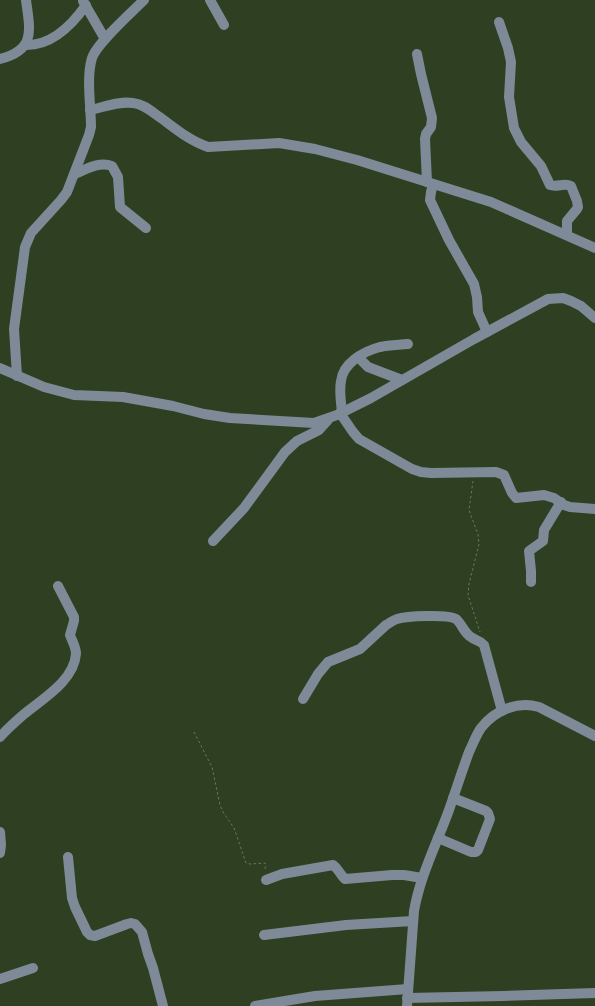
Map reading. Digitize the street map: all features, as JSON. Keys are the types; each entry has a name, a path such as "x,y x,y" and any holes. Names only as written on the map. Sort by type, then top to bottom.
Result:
{"street":[{"path":"0,59 16,54 25,45 29,31 26,0"},
{"path":"17,376 14,329 25,247 32,233 67,192 90,135 92,57 106,39 144,0"},
{"path":"210,0 224,25"},
{"path":"25,45 43,43 62,32 74,21 84,3 106,39"},
{"path":"499,22 506,40 511,62 509,97 514,128 521,142 541,166 550,185 566,184 571,186 577,202 577,210 567,221 567,236"},
{"path":"417,54 432,118 431,126 425,138 431,192 430,200 449,240 474,284 478,312 486,332"},
{"path":"90,110 124,103 138,104 201,145 208,147 264,143 296,145 358,160 491,202 595,248"},
{"path":"75,174 98,165 112,166 118,177 120,207 146,228"},
{"path":"0,368 44,388 74,395 123,397 230,418 314,423 371,398 548,299 562,298 581,306 595,318"},
{"path":"213,541 244,508 284,452 297,441 319,430 338,414 341,380 348,365 358,357 382,346 408,344"},
{"path":"358,357 368,366 402,380"},
{"path":"338,414 359,439 412,469 431,473 501,473 506,478 516,498 544,496 554,498 570,507 595,509"},
{"path":"531,582 528,551 543,541 544,530 560,502"},
{"path":"0,737 56,689 73,663 76,655 70,635 74,617 58,586"},
{"path":"303,699 318,674 328,662 360,649 386,625 397,619 420,616 453,617 470,637 482,642 502,711"},
{"path":"407,998 416,896 473,742 480,729 488,720 502,711 521,704 531,705 550,713 595,736"},
{"path":"438,838 476,852 490,819 486,811 453,798"},
{"path":"0,832 0,853"},
{"path":"68,857 72,898 87,932 95,936 127,924 135,924 143,935 163,1006"},
{"path":"266,880 282,874 333,865 345,879 392,874 422,878"},
{"path":"264,935 346,925 413,921"},
{"path":"0,979 33,968"},
{"path":"255,1006 315,996 407,998 595,993"}],"path":[{"path":"473,472 469,510 478,534 479,544 468,595 482,642"},
{"path":"194,732 212,767 220,805 234,828 245,860 248,864 265,863 266,866 262,876 266,880"}]}
